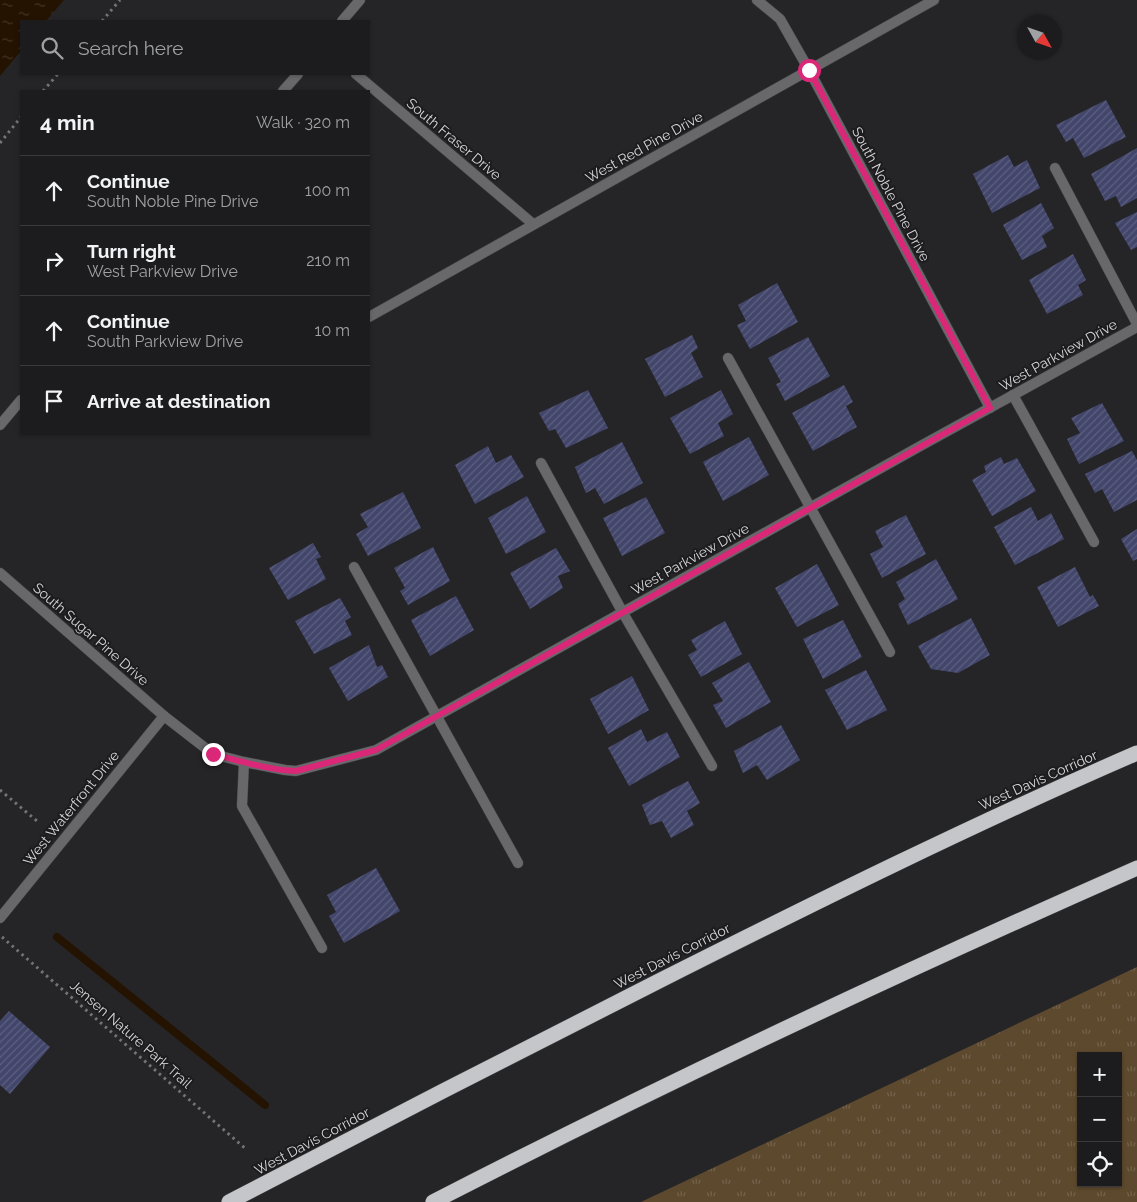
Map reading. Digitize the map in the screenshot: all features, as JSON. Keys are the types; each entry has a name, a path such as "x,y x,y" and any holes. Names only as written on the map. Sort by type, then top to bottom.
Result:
{"highway":[{"name":"West Davis Corridor","path":"229,1202 453,1085 826,897 978,824 1137,753"},
{"path":"433,1202 659,1089 835,1005 1137,868"}],"street":[{"path":"343,20 360,0"},
{"name":"South Noble Pine Drive","path":"757,0 780,19 990,408"},
{"name":"West Red Pine Drive","path":"370,316 934,0"},
{"path":"284,90 297,75"},
{"name":"South Fraser Drive","path":"357,75 533,224"},
{"path":"1054,168 1137,325"},
{"name":"West Parkview Drive","path":"244,762 296,771 376,750 1137,325"},
{"path":"728,358 890,652"},
{"path":"1014,395 1094,542"},
{"path":"0,425 20,401"},
{"path":"541,463 623,613 712,766"},
{"path":"354,567 518,864"},
{"name":"South Sugar Pine Drive","path":"0,573 164,716 213,754 244,762"},
{"name":"West Waterfront Drive","path":"0,918 164,716"},
{"path":"244,762 242,806 322,948"}],"path":[{"path":"103,20 120,0"},
{"path":"44,90 57,75"},
{"path":"0,142 20,118"},
{"path":"0,790 37,821"},
{"name":"Jensen Nature Park Trail","path":"0,935 247,1150"}],"green space":[{"path":"1137,967 1137,1202 641,1202"}],"water":[{"path":"0,0 64,0 47,20 20,20 20,52 0,76"}],"building":[{"path":"1106,100 1126,137 1084,158 1073,138 1066,142 1056,125"},
{"path":"1137,148 1137,198 1121,207 1116,196 1105,201 1091,174"},
{"path":"1008,155 1014,167 1027,160 1040,188 992,213 973,174"},
{"path":"1041,203 1054,228 1042,236 1047,247 1022,260 1003,225"},
{"path":"1137,212 1137,247 1131,250 1115,223"},
{"path":"1073,254 1086,280 1078,285 1083,295 1047,314 1029,280"},
{"path":"777,283 798,322 750,349 737,325 746,321 738,305"},
{"path":"692,335 698,348 691,353 703,377 665,397 645,359"},
{"path":"808,337 830,376 785,401 776,384 781,382 768,358"},
{"path":"844,385 853,402 846,406 857,427 813,451 792,413"},
{"path":"588,390 608,428 566,448 555,429 549,431 539,413"},
{"path":"721,390 733,414 718,423 724,436 690,454 670,418"},
{"path":"1102,403 1124,441 1079,464 1067,439 1080,433 1071,418"},
{"path":"749,437 769,475 723,501 703,462"},
{"path":"622,442 643,483 604,504 595,488 586,493 575,467"},
{"path":"488,446 496,463 511,455 524,477 475,504 455,465"},
{"path":"1132,451 1137,460 1137,500 1114,512 1102,489 1095,493 1085,474"},
{"path":"1001,457 1004,464 1017,458 1036,491 992,516 972,480 986,472 984,466"},
{"path":"403,492 421,528 368,556 356,534 368,527 360,514"},
{"path":"527,496 546,532 506,554 488,518"},
{"path":"646,497 665,533 622,556 603,518"},
{"path":"1031,507 1038,521 1051,513 1064,539 1015,565 994,527"},
{"path":"906,515 926,554 882,578 870,554 883,547 875,531"},
{"path":"1137,529 1137,559 1133,561 1121,539"},
{"path":"313,543 321,557 316,559 326,579 288,600 269,568"},
{"path":"433,547 450,581 408,605 400,591 405,588 394,568"},
{"path":"556,548 570,571 558,576 563,588 530,609 510,573"},
{"path":"936,559 958,599 908,625 898,604 905,599 896,582"},
{"path":"817,564 839,605 797,627 775,588"},
{"path":"1075,567 1090,597 1093,595 1099,606 1058,627 1037,587"},
{"path":"456,596 474,630 430,656 411,620"},
{"path":"340,598 351,617 345,621 352,635 314,654 295,621"},
{"path":"971,618 990,655 958,673 931,669 918,646"},
{"path":"843,620 862,657 823,679 803,639"},
{"path":"725,621 742,654 701,677 688,655 697,650 691,640"},
{"path":"369,645 377,667 382,665 388,677 348,701 329,668"},
{"path":"749,662 771,702 726,728 713,705 723,701 712,683"},
{"path":"866,670 887,710 847,730 825,690"},
{"path":"632,676 649,710 608,734 590,699"},
{"path":"781,725 800,760 767,780 757,765 743,773 734,751"},
{"path":"641,729 647,742 667,732 680,757 629,786 608,748"},
{"path":"688,781 700,803 687,811 694,825 671,838 662,821 650,825 642,805"},
{"path":"376,868 400,911 344,943 329,916 336,912 327,895"},
{"path":"9,1011 50,1047 10,1094 0,1085 0,1021"}],"waterway":[{"path":"57,937 265,1105"}],"route":[{"path":"213,754 244,762 296,771 376,750 990,408 809,70"}]}
